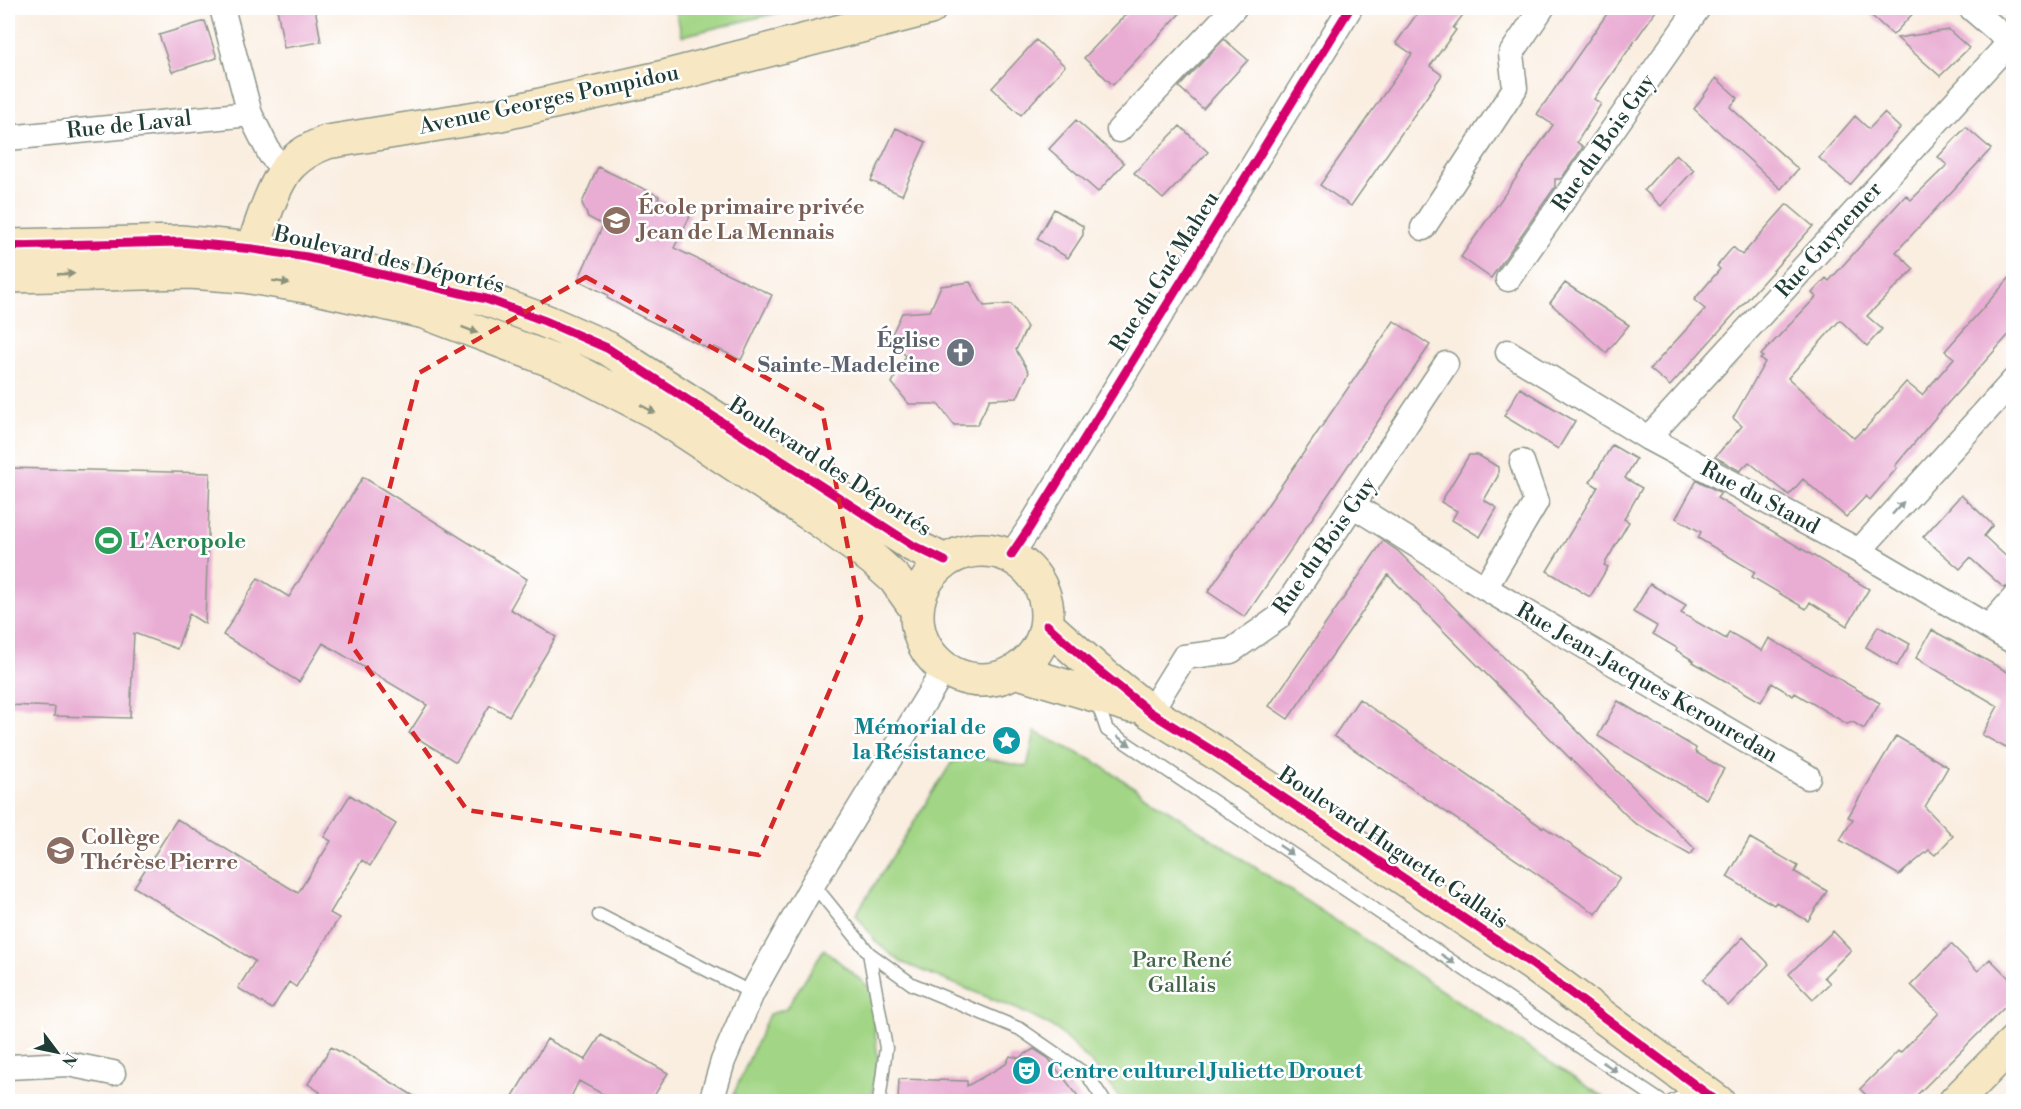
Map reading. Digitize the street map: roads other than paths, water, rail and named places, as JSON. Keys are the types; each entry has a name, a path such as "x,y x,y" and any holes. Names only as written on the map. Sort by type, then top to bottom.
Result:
{"street":[{"path":"222,8 250,114 270,154 285,171"},
{"name":"Avenue Georges Pompidou","path":"249,262 277,182 290,164 310,149 327,142 512,112 668,76 930,8"},
{"path":"1119,130 1234,8"},
{"name":"Rue du Gué Maheu","path":"1011,555 1350,8"},
{"path":"1423,228 1515,88 1511,54 1542,8"},
{"name":"Rue du Bois Guy","path":"1508,279 1698,8"},
{"path":"1971,8 2012,43"},
{"name":"Rue Guynemer","path":"1648,438 2012,43"},
{"name":"Rue de Laval","path":"8,138 250,114"},
{"name":"Boulevard des Déportés","path":"8,246 180,242 249,262 311,286 424,312 514,345 590,378 655,412 819,520 873,559 895,579 917,610"},
{"name":"Boulevard des Déportés","path":"8,276 190,272 249,262 319,259 486,299 607,348 914,546 945,561"},
{"name":"Rue du Stand","path":"1508,352 1648,438 1859,551 2013,642"},
{"name":"Rue du Bois Guy","path":"1150,712 1184,657 1231,651 1278,618 1446,364"},
{"path":"1859,551 2013,380"},
{"path":"1485,588 1536,502 1522,462"},
{"name":"Rue Jean-Jacques Kerouredan","path":"1354,506 1485,588 1808,777"},
{"path":"988,549 1011,555 1028,567 1041,584 1047,605 1047,625 1036,652 1016,672 992,680 967,679 945,668 932,657 923,643 918,627 917,610 921,591 931,574 945,561 965,551 988,549"},
{"path":"1989,626 2013,598"},
{"name":"Boulevard Huguette Gallais","path":"1047,625 1150,712 1230,762 1532,964 1710,1095"},
{"path":"711,1101 723,1061 752,993 813,884 945,668"},
{"name":"Boulevard Huguette Gallais","path":"1016,672 1150,712"},
{"path":"1955,1101 2013,1042"},
{"path":"8,1067 68,1064 113,1073"}],"lane":[{"path":"1094,694 1107,730 1662,1101"},
{"path":"813,884 869,953 912,984 1020,1029 1088,1076 1105,1101"},
{"path":"599,915 752,993"},
{"path":"869,953 886,1048 879,1101"},
{"path":"1671,1101 1710,1095"}],"place":[{"name":"École primaire privée Jean de La Mennais","path":"617,220"},
{"name":"Église Sainte-Madeleine","path":"961,353"},
{"name":"L'Acropole","path":"108,541"},
{"name":"Mémorial de la Résistance","path":"1007,740"},
{"name":"Collège Thérèse Pierre","path":"60,850"},
{"name":"Centre culturel Juliette Drouet","path":"1026,1071"}],"park label":[{"name":"Parc René Gallais","path":"1182,972"}]}
